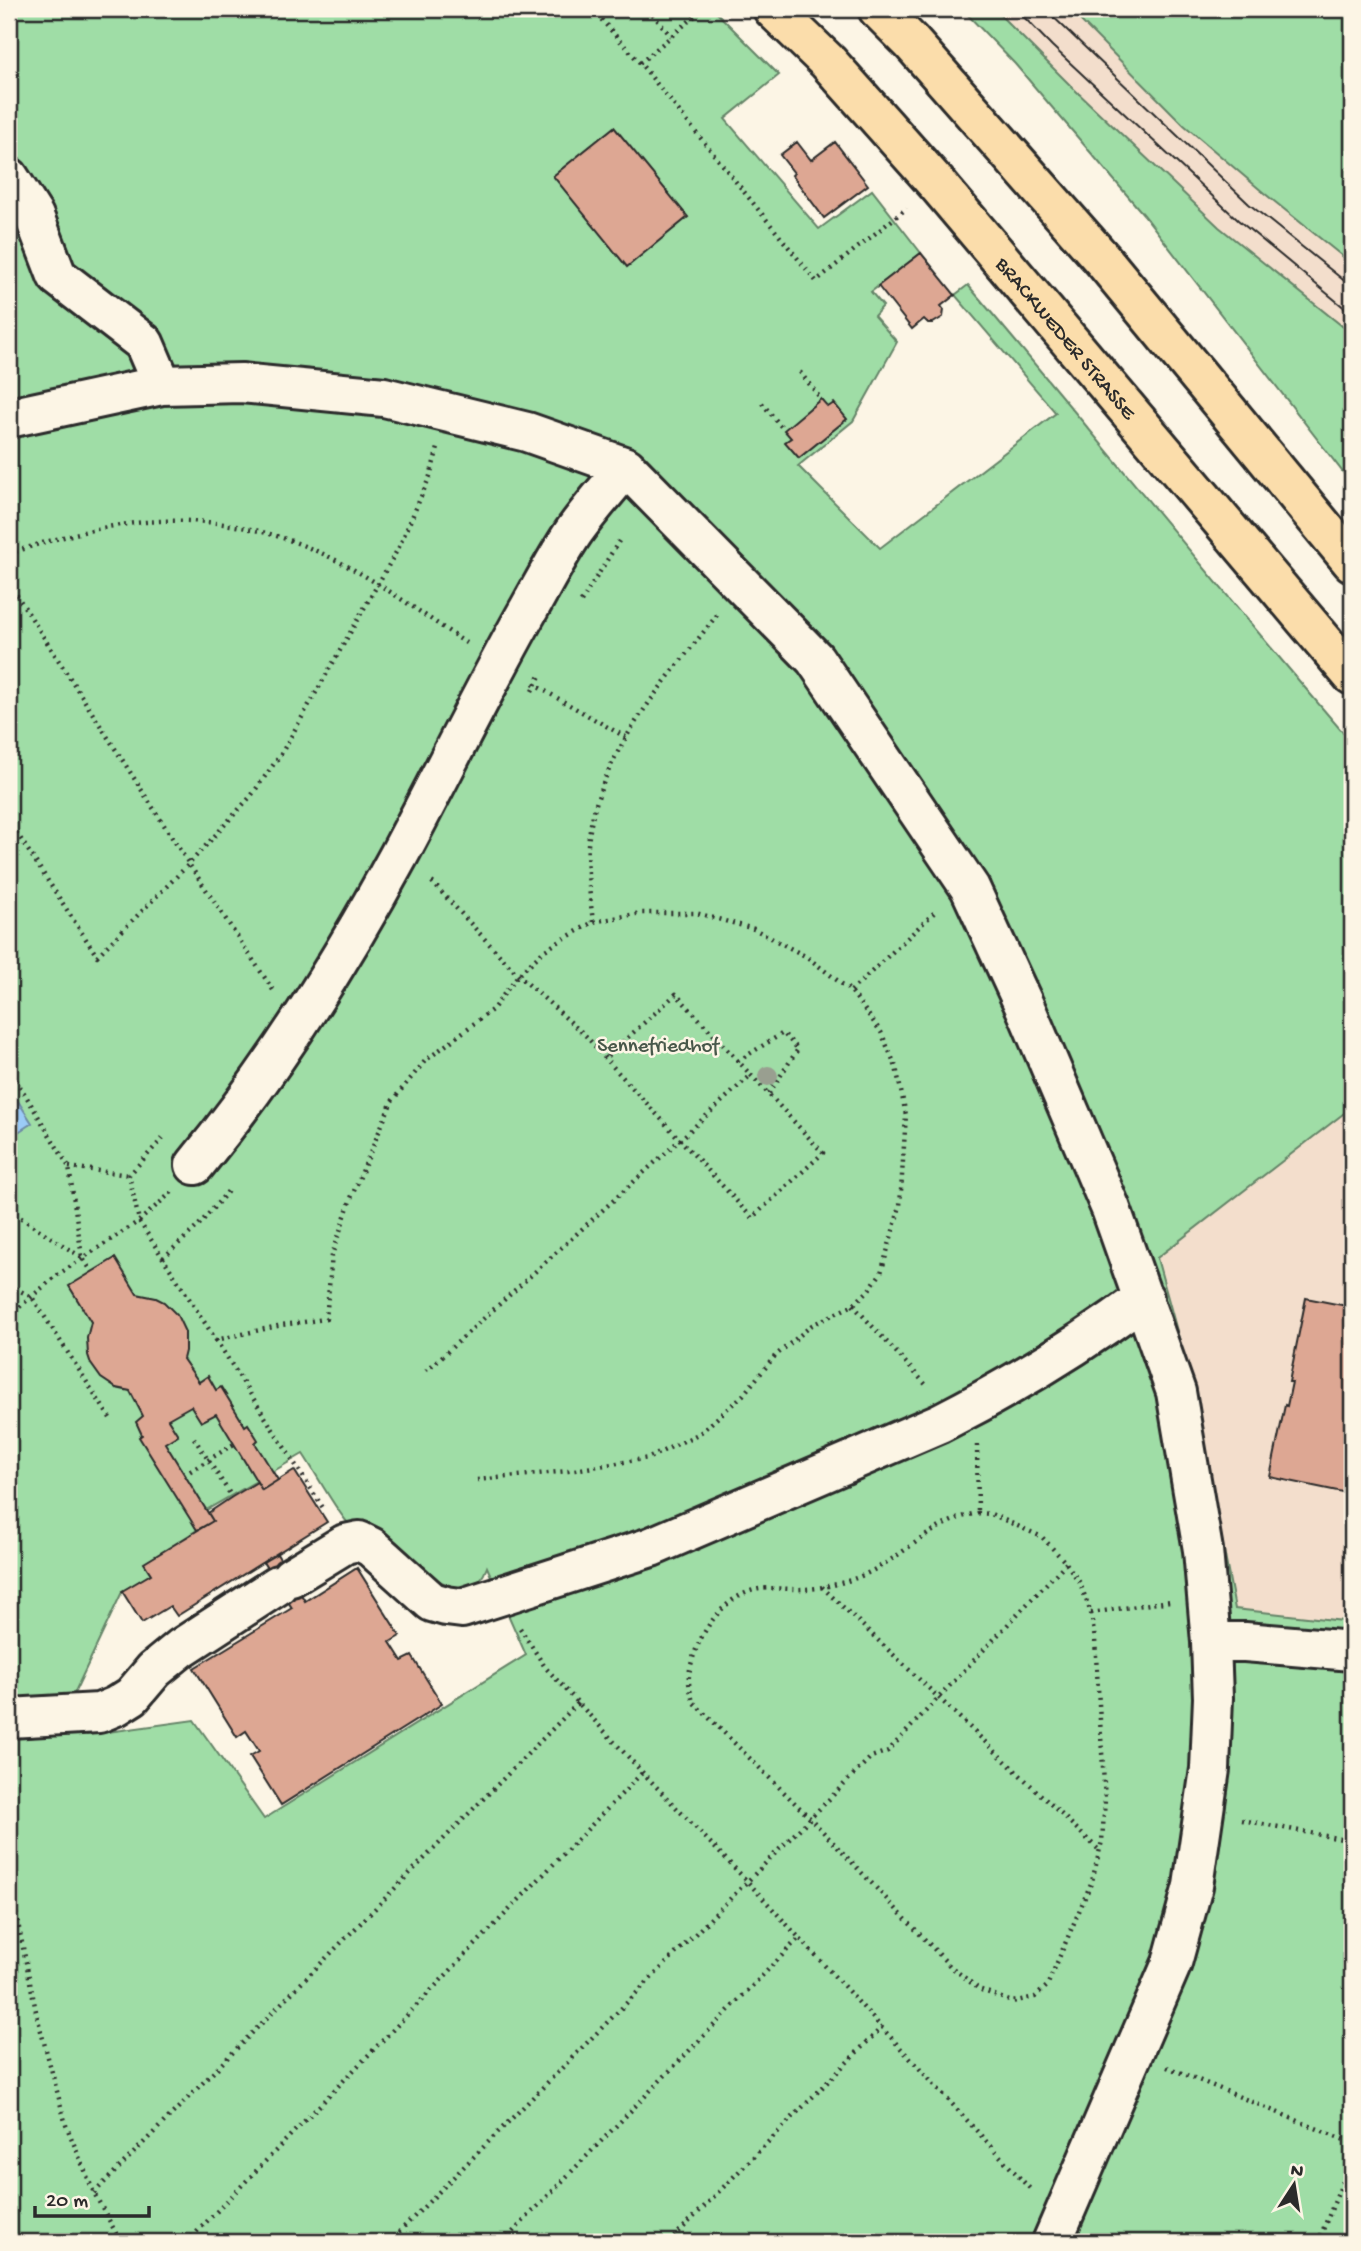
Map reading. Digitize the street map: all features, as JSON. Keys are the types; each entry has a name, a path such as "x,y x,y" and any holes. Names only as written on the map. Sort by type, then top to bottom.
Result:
{"main road":[{"name":"BRACKWEDER STRASSE","path":"773,9 828,62 937,184 1352,676"},
{"path":"878,9 911,42 1103,260 1352,562"}],"lane":[{"path":"9,177 34,216 57,276 144,343 162,385"},
{"path":"9,418 162,385 241,383 384,397 527,432 626,467 815,659 970,888 1028,1014 1111,1209 1177,1392 1198,1511 1207,1595 1213,1698 1210,1769 1193,1886 1172,1963 1057,2233"},
{"path":"195,1165 230,1123 290,1004 346,947 397,858 498,663 573,533 626,467"},
{"path":"9,1717 99,1713 116,1706 132,1696 154,1670 181,1648 345,1544 359,1541 371,1547 432,1602 462,1608 651,1547 965,1411 1093,1335 1144,1298"},
{"path":"1210,1643 1245,1642 1352,1651"}],"path":[{"path":"592,9 640,63 816,281 907,208"},
{"path":"648,9 671,36"},
{"path":"640,63 703,9"},
{"path":"800,372 821,399"},
{"path":"762,403 784,430"},
{"path":"9,821 97,956 189,864 251,796 281,754 399,547 425,488 450,412"},
{"path":"9,554 55,538 126,523 187,519 261,530 320,552 377,585 498,663 627,738"},
{"path":"9,583 189,864 290,1004"},
{"path":"593,922 589,837 598,801 613,761 640,715 741,584"},
{"path":"459,653 464,642"},
{"path":"432,882 518,975 586,1036 606,1058 752,1218 823,1153 676,994 606,1058"},
{"path":"851,991 929,915 970,888"},
{"path":"216,1340 282,1325 326,1319 332,1255 351,1198 392,1101 425,1061 493,1009 518,975 545,950 593,922 641,913 696,913 754,929 807,957 851,991 881,1032 896,1067 906,1115 901,1192 881,1273 853,1305 812,1325 775,1356 743,1395 700,1433 649,1458 568,1471 477,1480"},
{"path":"280,986 290,1004"},
{"path":"738,1061 783,1033 798,1049 768,1094"},
{"path":"9,1068 69,1167 82,1257"},
{"path":"426,1371 751,1075"},
{"path":"129,1175 171,1130"},
{"path":"9,1316 82,1257 162,1203 195,1165"},
{"path":"69,1167 129,1175"},
{"path":"129,1175 139,1221 318,1499"},
{"path":"9,1209 82,1257 92,1272"},
{"path":"9,1285 32,1297 110,1418"},
{"path":"853,1305 965,1411 978,1513"},
{"path":"194,1438 232,1497"},
{"path":"184,1475 234,1444"},
{"path":"978,1513 992,1514 1042,1537 1066,1563 1080,1583 1091,1613 1095,1640 1105,1800 1100,1850 1092,1881 1047,1986 1035,1997 1012,2003 979,1989 950,1966 810,1818 693,1702 688,1677 697,1647 712,1620 727,1603 755,1590 807,1589 856,1578 895,1557 931,1530 966,1515 978,1513"},
{"path":"389,2242 872,1756 888,1751 1066,1563"},
{"path":"822,1586 1100,1850"},
{"path":"1091,1613 1207,1595"},
{"path":"505,1596 531,1647 545,1667 882,2027 1057,2233"},
{"path":"94,2193 578,1703"},
{"path":"187,2242 643,1773"},
{"path":"1203,1812 1352,1841"},
{"path":"9,1879 37,2016 65,2125 94,2193 121,2242"},
{"path":"503,2242 799,1938"},
{"path":"669,2242 882,2027"},
{"path":"1134,2053 1352,2143"},
{"path":"1318,2242 1352,2159"}],"shaded area":[{"path":"994,9 1069,9 1184,125 1352,264 1352,334 1219,227"},
{"path":"1352,1107 1352,1622 1235,1609 1195,1397 1157,1258"}],"green space":[{"name":"Sennefriedhof","path":"9,9 713,9 779,75 725,119 819,229 872,190 921,253 871,292 883,306 874,316 897,342 853,421 798,466 880,548 1056,413 955,295 968,285 1352,743 1352,1107 1157,1258 1195,1397 1235,1609 1352,1622 1352,2242 9,2242","holes":["303,1454 347,1522 381,1536 436,1579 451,1586 466,1588 478,1582 487,1567 526,1655 264,1819 194,1720 87,1735 72,1698 122,1592 151,1574 145,1563 197,1530 191,1519"]},
{"path":"962,9 994,9 1219,227 1352,334 1352,484 1144,215 1015,64"},
{"path":"1069,9 1352,9 1352,264 1184,125"}],"water":[{"path":"9,1087 32,1123 9,1138"}],"building":[{"path":"614,127 688,217 627,267 553,176"},
{"path":"797,142 811,160 835,142 868,185 824,218 780,155"},
{"path":"921,253 955,295 941,306 944,310 943,317 933,323 924,319 912,329 878,286"},
{"path":"821,399 828,407 834,403 847,419 799,458 785,442 791,438 784,430"},
{"path":"115,1258 137,1294 164,1302 177,1315 185,1332 183,1359 199,1382 208,1376 216,1390 221,1387 245,1426 248,1424 258,1440 255,1443 278,1480 262,1490 216,1414 201,1422 191,1406 168,1419 178,1435 165,1443 213,1521 197,1530 139,1437 142,1435 136,1422 143,1416 130,1391 116,1388 101,1378 88,1355 87,1338 91,1322 69,1286"},
{"path":"1306,1298 1352,1307 1352,1494 1270,1477 1292,1382 1289,1382"},
{"path":"294,1470 327,1522 177,1616 170,1606 142,1623 122,1591 151,1574 144,1563 213,1521 208,1513 232,1497 257,1482 262,1490"},
{"path":"277,1554 305,1601 357,1568 400,1636 390,1642 402,1661 412,1656 442,1704 281,1805 250,1756 259,1751 246,1731 237,1737 194,1668 292,1608 263,1562"}],"tram line":[{"path":"1016,9 1238,220 1352,314"},
{"path":"1045,9 1249,204 1352,287"}]}
